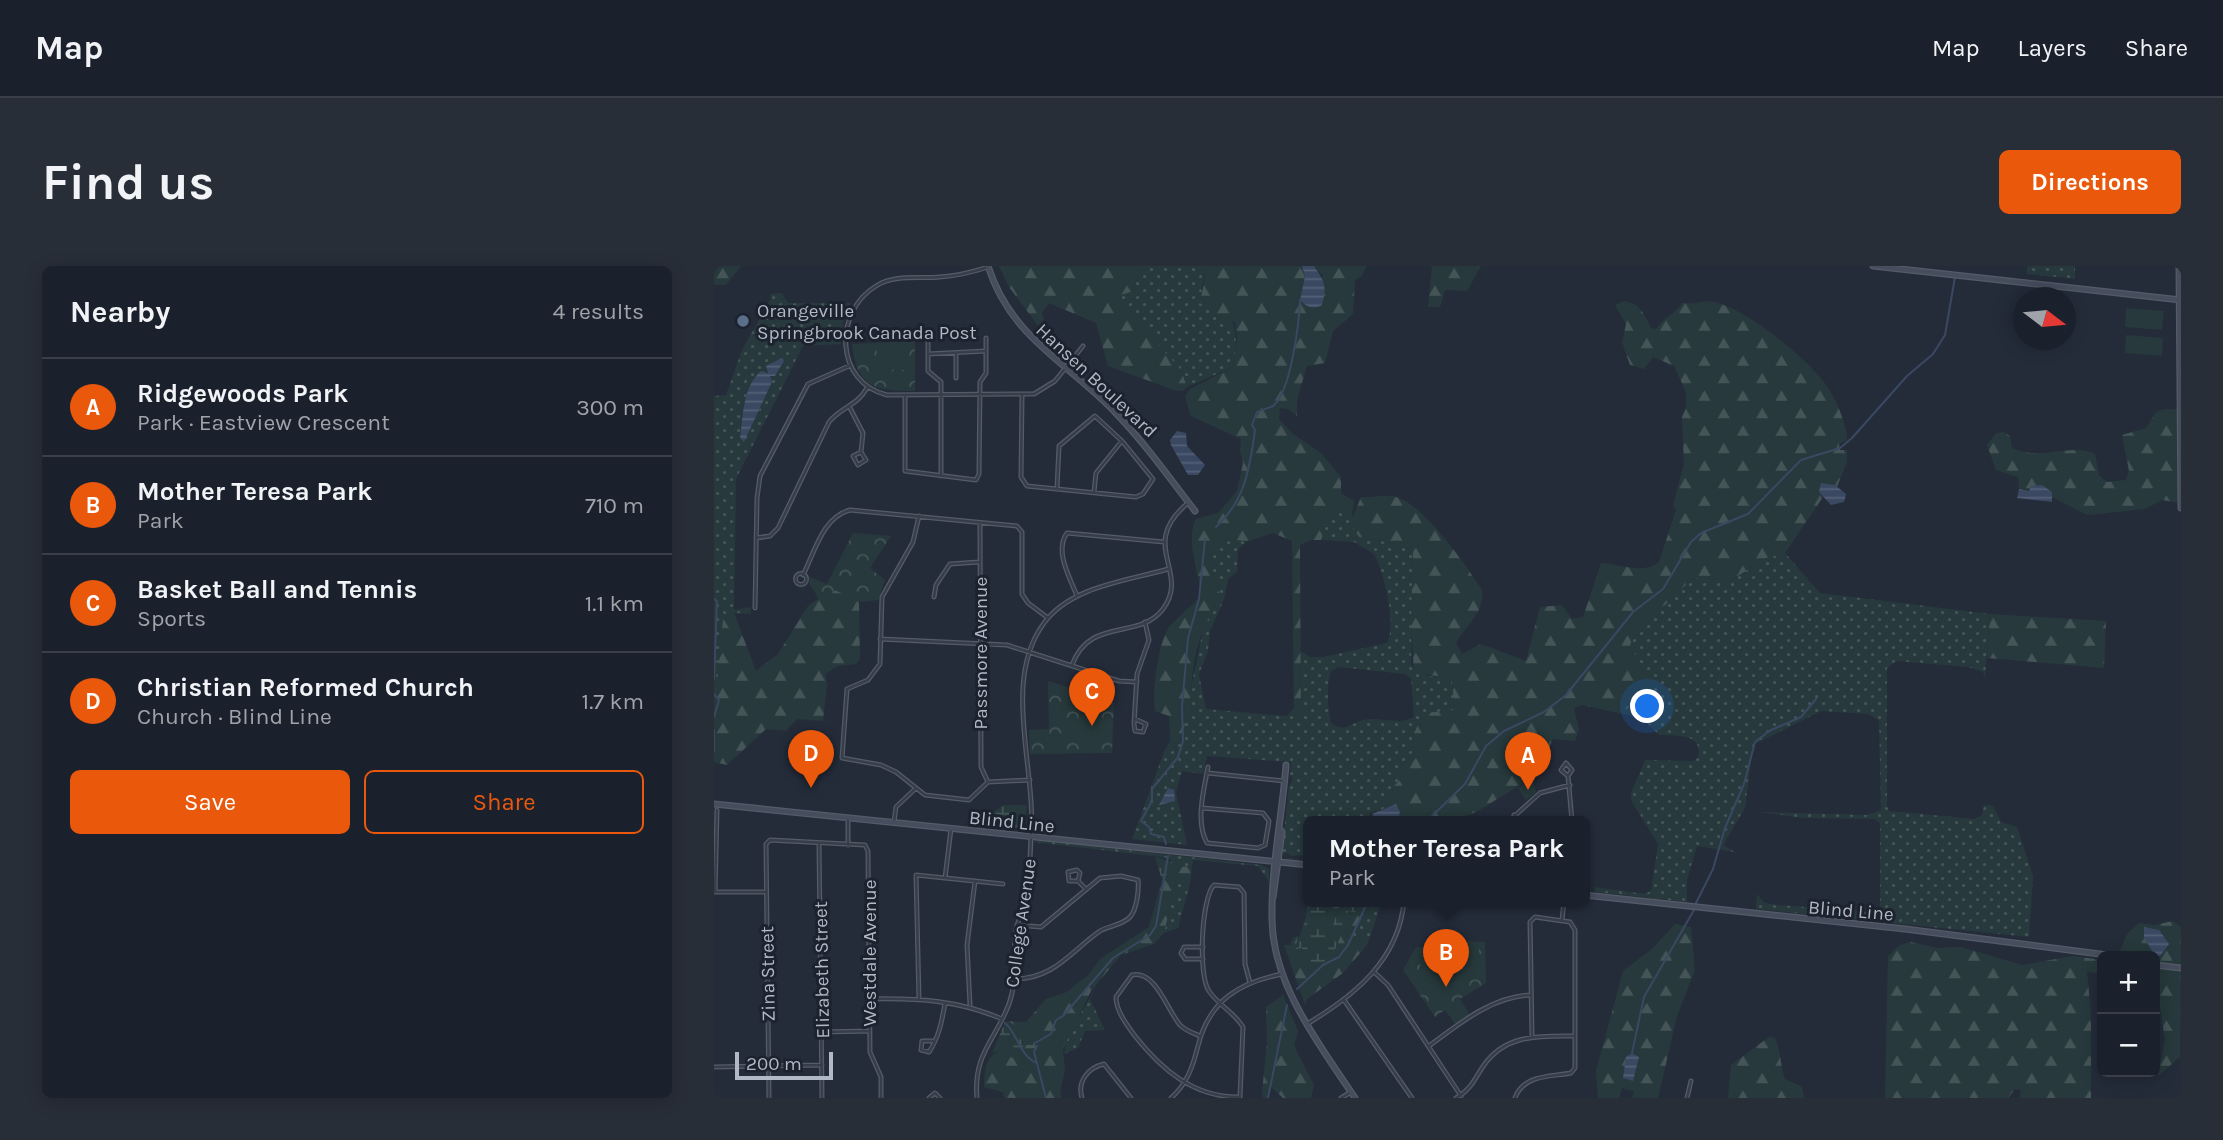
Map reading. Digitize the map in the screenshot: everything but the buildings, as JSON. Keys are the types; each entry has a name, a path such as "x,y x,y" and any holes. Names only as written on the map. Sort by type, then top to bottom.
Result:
{"street":[{"path":"988,266 960,275 896,279 876,285 856,304 848,321 845,337 849,366 867,388 887,395 905,396 1022,395 1046,388 1083,346"},
{"name":"Hansen Boulevard","path":"988,266 995,288 1017,323 1111,408 1146,445 1195,511"},
{"path":"1873,266 2180,299"},
{"path":"2179,266 2181,508"},
{"path":"905,396 905,471 978,478 980,382 986,373 986,338"},
{"path":"928,341 928,371 940,380 941,476"},
{"path":"928,354 986,351"},
{"path":"956,353 956,377"},
{"path":"755,608 757,485 800,393 816,378 849,366"},
{"path":"756,538 770,537 778,528 829,422 839,412 850,408 867,388"},
{"path":"1022,395 1022,483 1057,488 1136,496 1143,494 1153,481 1122,441 1100,418 1093,416 1059,446 1057,488"},
{"path":"850,408 863,433 861,452"},
{"path":"1094,492 1096,473 1122,441"},
{"path":"1072,665 1082,645 1099,634 1145,622 1158,615 1168,601 1172,588 1164,542 1169,524 1189,502"},
{"path":"803,575 828,522 837,514 859,510 1021,529 1022,594 1028,603 1048,618"},
{"path":"919,516 913,542 884,589 880,610 881,660 876,672 868,680 847,690 841,754 845,761 881,765 896,772 915,789 932,797 969,800 988,782 1030,780"},
{"name":"Passmore Avenue","path":"980,523 981,767 988,782"},
{"path":"1077,596 1064,566 1063,539 1067,533 1164,542"},
{"path":"934,597 936,585 950,564 979,562"},
{"name":"College Avenue","path":"977,1098 979,1061 1002,1019 1015,979 1017,925 1026,900 1034,808 1024,730 1024,681 1028,651 1048,618 1065,602 1168,569"},
{"path":"1135,719 1137,682 1148,644 1145,622"},
{"path":"880,639 1006,645 1119,681 1137,682"},
{"path":"1286,765 1272,931 1283,974 1307,1024 1355,1098"},
{"path":"1202,808 1264,813 1269,821 1263,847 1207,843 1202,808 1208,767"},
{"path":"1207,773 1284,781"},
{"path":"1568,776 1572,816"},
{"path":"1514,815 1540,793 1570,785"},
{"path":"894,822 896,807 915,789"},
{"path":"715,807 714,892 766,892"},
{"name":"Blind Line","path":"715,807 894,822 1303,864"},
{"path":"819,843 848,845 848,818"},
{"path":"945,878 951,828"},
{"name":"Zina Street","path":"768,1098 766,850 770,841 819,843"},
{"name":"Elizabeth Street","path":"819,843 822,1098"},
{"name":"Westdale Avenue","path":"848,845 864,845 868,851 870,1052 881,1077 881,1098"},
{"path":"919,999 916,875 1003,884"},
{"path":"1015,979 1037,976 1057,968 1101,930 1128,919 1139,887 1138,880 1104,876 1085,888 1041,928 1017,925"},
{"path":"970,1005 967,945 975,881"},
{"path":"1078,881 1085,888"},
{"path":"1200,1036 1180,1025 1152,982 1144,975 1132,975 1117,992 1115,1001 1126,1024 1164,1070 1210,1096 1238,1098 1241,1095 1245,1032 1240,1021 1219,1002 1205,983 1203,918 1211,886 1242,889 1245,964 1250,983"},
{"name":"Blind Line","path":"1590,896 1917,930 2097,954"},
{"path":"1307,1024 1344,1000 1374,972 1394,941 1402,907"},
{"path":"1562,920 1563,907"},
{"path":"1515,1098 1519,1088 1528,1081 1573,1071 1575,930 1570,922 1535,917 1530,922 1532,1036"},
{"path":"1203,947 1184,947 1181,953 1185,959 1204,959"},
{"path":"2160,966 2181,968"},
{"path":"1374,972 1388,985 1461,1096"},
{"path":"1171,1098 1185,1083 1200,1036 1219,1002 1235,989 1283,974"},
{"path":"1429,1046 1488,1007 1515,996 1530,995"},
{"path":"870,999 919,999 970,1005 1002,1019"},
{"path":"1344,1000 1412,1098"},
{"path":"935,1041 942,1028 945,1003"},
{"path":"821,1032 870,1031"},
{"path":"1456,1098 1461,1096 1500,1048 1532,1036 1573,1036"},
{"path":"1082,1098 1080,1091 1083,1079 1104,1063 1131,1098"},
{"path":"714,1067 822,1065"},
{"path":"1686,1098 1691,1081"},
{"path":"1341,1098 1351,1092"},
{"path":"929,1098 935,1093 940,1098"}],"green space":[{"path":"714,266 741,266 726,285 714,285"},
{"path":"999,266 1141,266 1133,291 1115,297 1181,370 1187,387 1183,391 1174,390 1108,366 1096,323 1049,303 1042,313 1046,329 1042,331 1009,287"},
{"path":"1141,266 1207,266 1201,290 1232,322 1236,339 1233,367 1187,387 1181,370 1114,297 1133,291"},
{"path":"1207,266 1302,266 1305,276 1300,300 1323,276 1314,266 1366,266 1362,276 1355,280 1353,314 1333,331 1325,363 1307,366 1297,400 1297,416 1288,409 1280,408 1279,419 1293,434 1321,453 1341,477 1341,493 1354,501 1347,516 1335,510 1329,517 1321,540 1311,540 1300,545 1301,720 1294,721 1292,541 1273,533 1246,542 1233,539 1216,547 1211,563 1220,596 1205,625 1197,649 1188,712 1178,743 1170,741 1169,716 1155,711 1158,658 1170,625 1201,595 1192,546 1196,519 1218,513 1237,491 1243,463 1241,439 1191,416 1185,397 1190,389 1233,367 1237,338 1235,322 1223,322 1200,303"},
{"path":"1432,266 1481,266 1467,291 1445,290 1440,307 1428,307"},
{"path":"2027,266 2075,266 2075,279 2027,274"},
{"path":"782,293 788,303 850,303 840,332 841,344 803,346 736,479 734,610 751,607 751,614 734,613 714,714 714,396 726,395 742,350 771,298 770,294","holes":["768,371 775,376 769,376 772,383 744,441 740,438 741,427 749,391"]},
{"path":"1624,301 1638,307 1651,328 1656,329 1682,303 1714,302 1742,314 1788,346 1823,381 1842,417 1847,440 1839,444 1840,450 1847,450 1847,462 1837,487 1835,485 1819,492 1823,497 1785,553 1766,558 1730,581 1693,578 1638,626 1630,645 1651,683 1643,701 1618,713 1582,705 1574,708 1579,730 1575,741 1553,739 1540,767 1527,781 1476,812 1465,816 1399,816 1400,812 1396,805 1389,807 1384,796 1400,780 1402,766 1413,752 1414,733 1424,713 1454,710 1452,678 1414,673 1411,624 1413,551 1393,543 1359,537 1350,524 1361,497 1390,496 1410,504 1445,538 1482,590 1478,612 1456,643 1462,654 1481,644 1526,661 1540,607 1562,605 1572,619 1583,617 1601,563 1646,568 1659,562 1676,510 1673,505 1684,464 1682,417 1686,408 1686,392 1674,366 1653,357 1644,369 1630,365 1622,342 1626,324 1615,305"},
{"path":"2126,308 2164,311 2162,330 2125,327"},
{"path":"2126,335 2163,338 2162,356 2125,353"},
{"path":"915,341 915,391 879,388 870,384 858,370 852,344"},
{"path":"877,346 909,347 909,370 877,369"},
{"path":"2165,409 2181,410 2181,503 2162,500 2145,509 2087,515 2052,497 2052,492 2019,489 2018,477 1996,470 1987,445 1996,433 2004,432 2010,436 2012,448 2023,452 2086,451 2095,454 2099,475 2107,482 2126,480 2129,471 2122,435 2146,428 2156,412"},
{"path":"1354,501 1352,514 1359,537 1393,543 1413,551 1411,665 1427,676 1452,677 1454,710 1414,733 1413,752 1402,766 1400,780 1384,796 1389,807 1370,813 1369,816 1303,816 1303,855 1292,856 1284,852 1287,858 1303,861 1287,859 1282,850 1289,787 1293,778 1290,776 1291,762 1207,756 1203,774 1182,771 1176,792 1187,845 1132,839 1164,752 1170,741 1178,743 1181,737 1204,625 1220,596 1211,563 1216,547 1233,539 1246,542 1238,549 1237,572 1228,579 1199,674 1206,709 1287,716 1294,708 1294,721 1301,720 1301,651 1310,657 1323,657 1387,643 1391,624 1390,612 1382,573 1374,554 1354,542 1321,540 1328,517 1335,510 1347,516","holes":["1339,667 1405,674 1411,678 1414,717 1402,721 1363,720 1347,727 1331,723 1328,697 1331,671"]},
{"path":"853,533 891,536 870,568 885,580 878,600 859,602 835,590 819,599 809,583 810,577 827,584"},
{"path":"1785,553 1820,593 1990,614 1985,678 1983,672 1968,667 1896,661 1887,668 1887,806 1889,811 1975,819 1982,815 1984,805 1993,806 2001,822 2017,827 2033,876 2029,937 1756,909 1757,894 1765,903 1777,905 1875,912 1880,908 1880,823 1874,819 1803,818 1759,812 1867,815 1881,810 1879,720 1868,714 1821,711 1753,745 1745,808 1723,845 1735,852 1759,856 1697,846 1687,880 1687,902 1596,892 1594,887 1644,894 1651,891 1658,844 1631,800 1631,793 1645,760 1692,761 1698,758 1699,750 1693,740 1681,736 1659,735 1642,718 1618,713 1643,701 1629,645 1638,626 1693,578 1730,581 1766,558"},
{"path":"831,590 841,591 859,602 860,659 856,664 838,666 825,674 827,684 823,721 797,719 786,731 766,729 727,765 714,762 714,714 723,620 734,613 756,671 778,654 808,606"},
{"path":"1990,614 2106,621 2104,668 1987,658"},
{"path":"1048,681 1114,702 1112,753 1030,754 1029,730 1049,729"},
{"path":"1090,718 1098,718 1099,733 1081,735 1081,727 1091,726"},
{"path":"1532,778 1536,792 1526,800 1518,788"},
{"path":"1003,805 1027,805 1024,829 977,824"},
{"path":"1038,840 1261,865 1269,869 1269,882 1258,866 1193,860 1192,866 1178,867 1169,858 1034,842"},
{"path":"1155,857 1172,862 1170,871 1162,880"},
{"path":"1172,860 1177,861 1178,867 1192,866 1190,884 1176,883 1164,933 1154,944 1121,955 1091,991 1063,1049 1065,1071 1060,1091 1062,1098 1004,1098 1003,1092 984,1087 986,1067 994,1054 1007,1047 1024,1060 1019,1051 1024,1045 1033,1045 1025,1033 1008,1021 1026,1022 1046,999 1067,992 1089,974 1100,959 1149,927 1162,880 1170,871"},
{"path":"1176,883 1190,884 1178,928 1164,933"},
{"path":"1307,907 1327,907 1326,922 1332,928 1339,907 1357,907 1355,912 1348,911 1335,950 1323,963 1315,965 1306,961 1302,948 1296,949"},
{"path":"1327,907 1339,907 1332,928 1326,922"},
{"path":"1357,907 1373,907 1346,936 1350,945 1364,937 1369,940 1367,945 1343,973 1307,999 1305,1005 1284,945 1290,945 1293,938 1298,936 1296,948 1302,948 1306,961 1348,911 1355,912"},
{"path":"1373,907 1380,907 1369,940 1364,937 1350,945 1346,936"},
{"path":"2173,921 2181,927 2180,1057 2160,1074 2165,1040 2160,1006 2160,951 2120,951 2127,934 2139,923 2154,925"},
{"path":"1675,924 1691,927 1695,970 1677,1016 1658,1098 1632,1098 1634,1091 1622,1088 1619,1098 1598,1098 1596,1071 1623,971 1653,948"},
{"path":"1460,941 1485,942 1486,983 1460,999 1470,1015 1456,1025 1445,1010 1435,1017 1403,970 1416,947 1459,950"},
{"path":"1911,942 1937,948 1961,947 2022,965 2073,956 2097,959 2097,974 2087,971 2091,1015 2091,1098 2020,1098 2021,1090 2015,1089 2008,1098 1885,1098 1888,956 1900,945"},
{"path":"1479,944 1479,979 1463,980 1463,945"},
{"path":"1420,953 1455,956 1449,989 1429,983 1420,967"},
{"path":"1097,985 1090,999 1105,1030 1085,1031 1078,1048 1064,1054 1067,1038"},
{"path":"1283,995 1298,1031 1294,1046 1314,1085 1311,1098 1283,1098 1271,1087 1268,1098 1263,1098 1267,1043 1266,1007"},
{"path":"1008,1021 1034,1039 1033,1045 1024,1045 1020,1051 1024,1061 1010,1057 1011,1050 1007,1047 992,1053 1005,1022"},
{"path":"1769,1037 1775,1038 1785,1079 1802,1087 1804,1098 1728,1098 1731,1065"}],"water":[{"path":"1302,266 1314,266 1323,280 1325,289 1322,305 1319,307 1310,307 1300,300 1305,276"},
{"path":"782,358 784,361 775,376 770,376 772,382 744,442 740,438 747,393 761,371 768,373 766,366"},
{"path":"1177,431 1186,433 1187,446 1205,465 1198,475 1188,475 1171,445 1170,440"},
{"path":"1821,483 1835,485 1846,494 1844,502 1831,505 1819,492"},
{"path":"2042,485 2052,492 2052,502 2017,498 2019,489 2029,491 2031,486"},
{"path":"1168,788 1174,790 1175,801 1159,805"},
{"path":"1396,804 1400,812 1399,816 1372,814"},
{"path":"2144,927 2159,930 2169,944 2160,956 2160,951 2152,951 2144,937"},
{"path":"1632,1053 1639,1057 1633,1081 1623,1078 1626,1057"}],"waterway":[{"path":"1432,816 1465,784 1486,746 1504,731 1544,712 1566,695 1633,612 1663,589 1691,542 1701,533 1748,514 1801,460 1840,448 1852,438 1907,376 1933,354 1945,335 1955,277"},
{"path":"1216,527 1240,495 1251,457 1255,430 1252,425 1257,412 1273,406 1285,387 1293,356 1300,300"},
{"path":"1166,844 1164,837 1151,834 1149,827 1141,821 1152,801 1152,789 1178,757 1183,741 1182,707 1188,638 1199,599 1205,539"},
{"path":"714,599 717,601 714,679"},
{"path":"714,694 719,700 714,717"},
{"path":"1696,903 1713,869 1725,828 1744,784 1755,742 1769,731 1801,717 1816,699"},
{"path":"714,730 714,752"},
{"path":"1035,1043 1051,1034 1056,1020 1063,1016 1113,958 1150,935 1156,926 1168,856"},
{"path":"1297,989 1323,965 1339,957 1348,945 1365,907"},
{"path":"1632,1053 1644,997 1694,910"},
{"path":"1268,1098 1287,1005"},
{"path":"1005,1023 1023,1051 1037,1063"},
{"path":"1037,1046 1034,1052 1046,1098"}],"place":[{"name":"Orangeville Springbrook Canada Post","path":"743,321"},
{"name":"Basket Ball and Tennis","path":"1092,726"},
{"name":"Christian Reformed Church","path":"811,788"},
{"name":"Ridgewoods Park","path":"1528,790"},
{"name":"Mother Teresa Park","path":"1446,987"}]}
